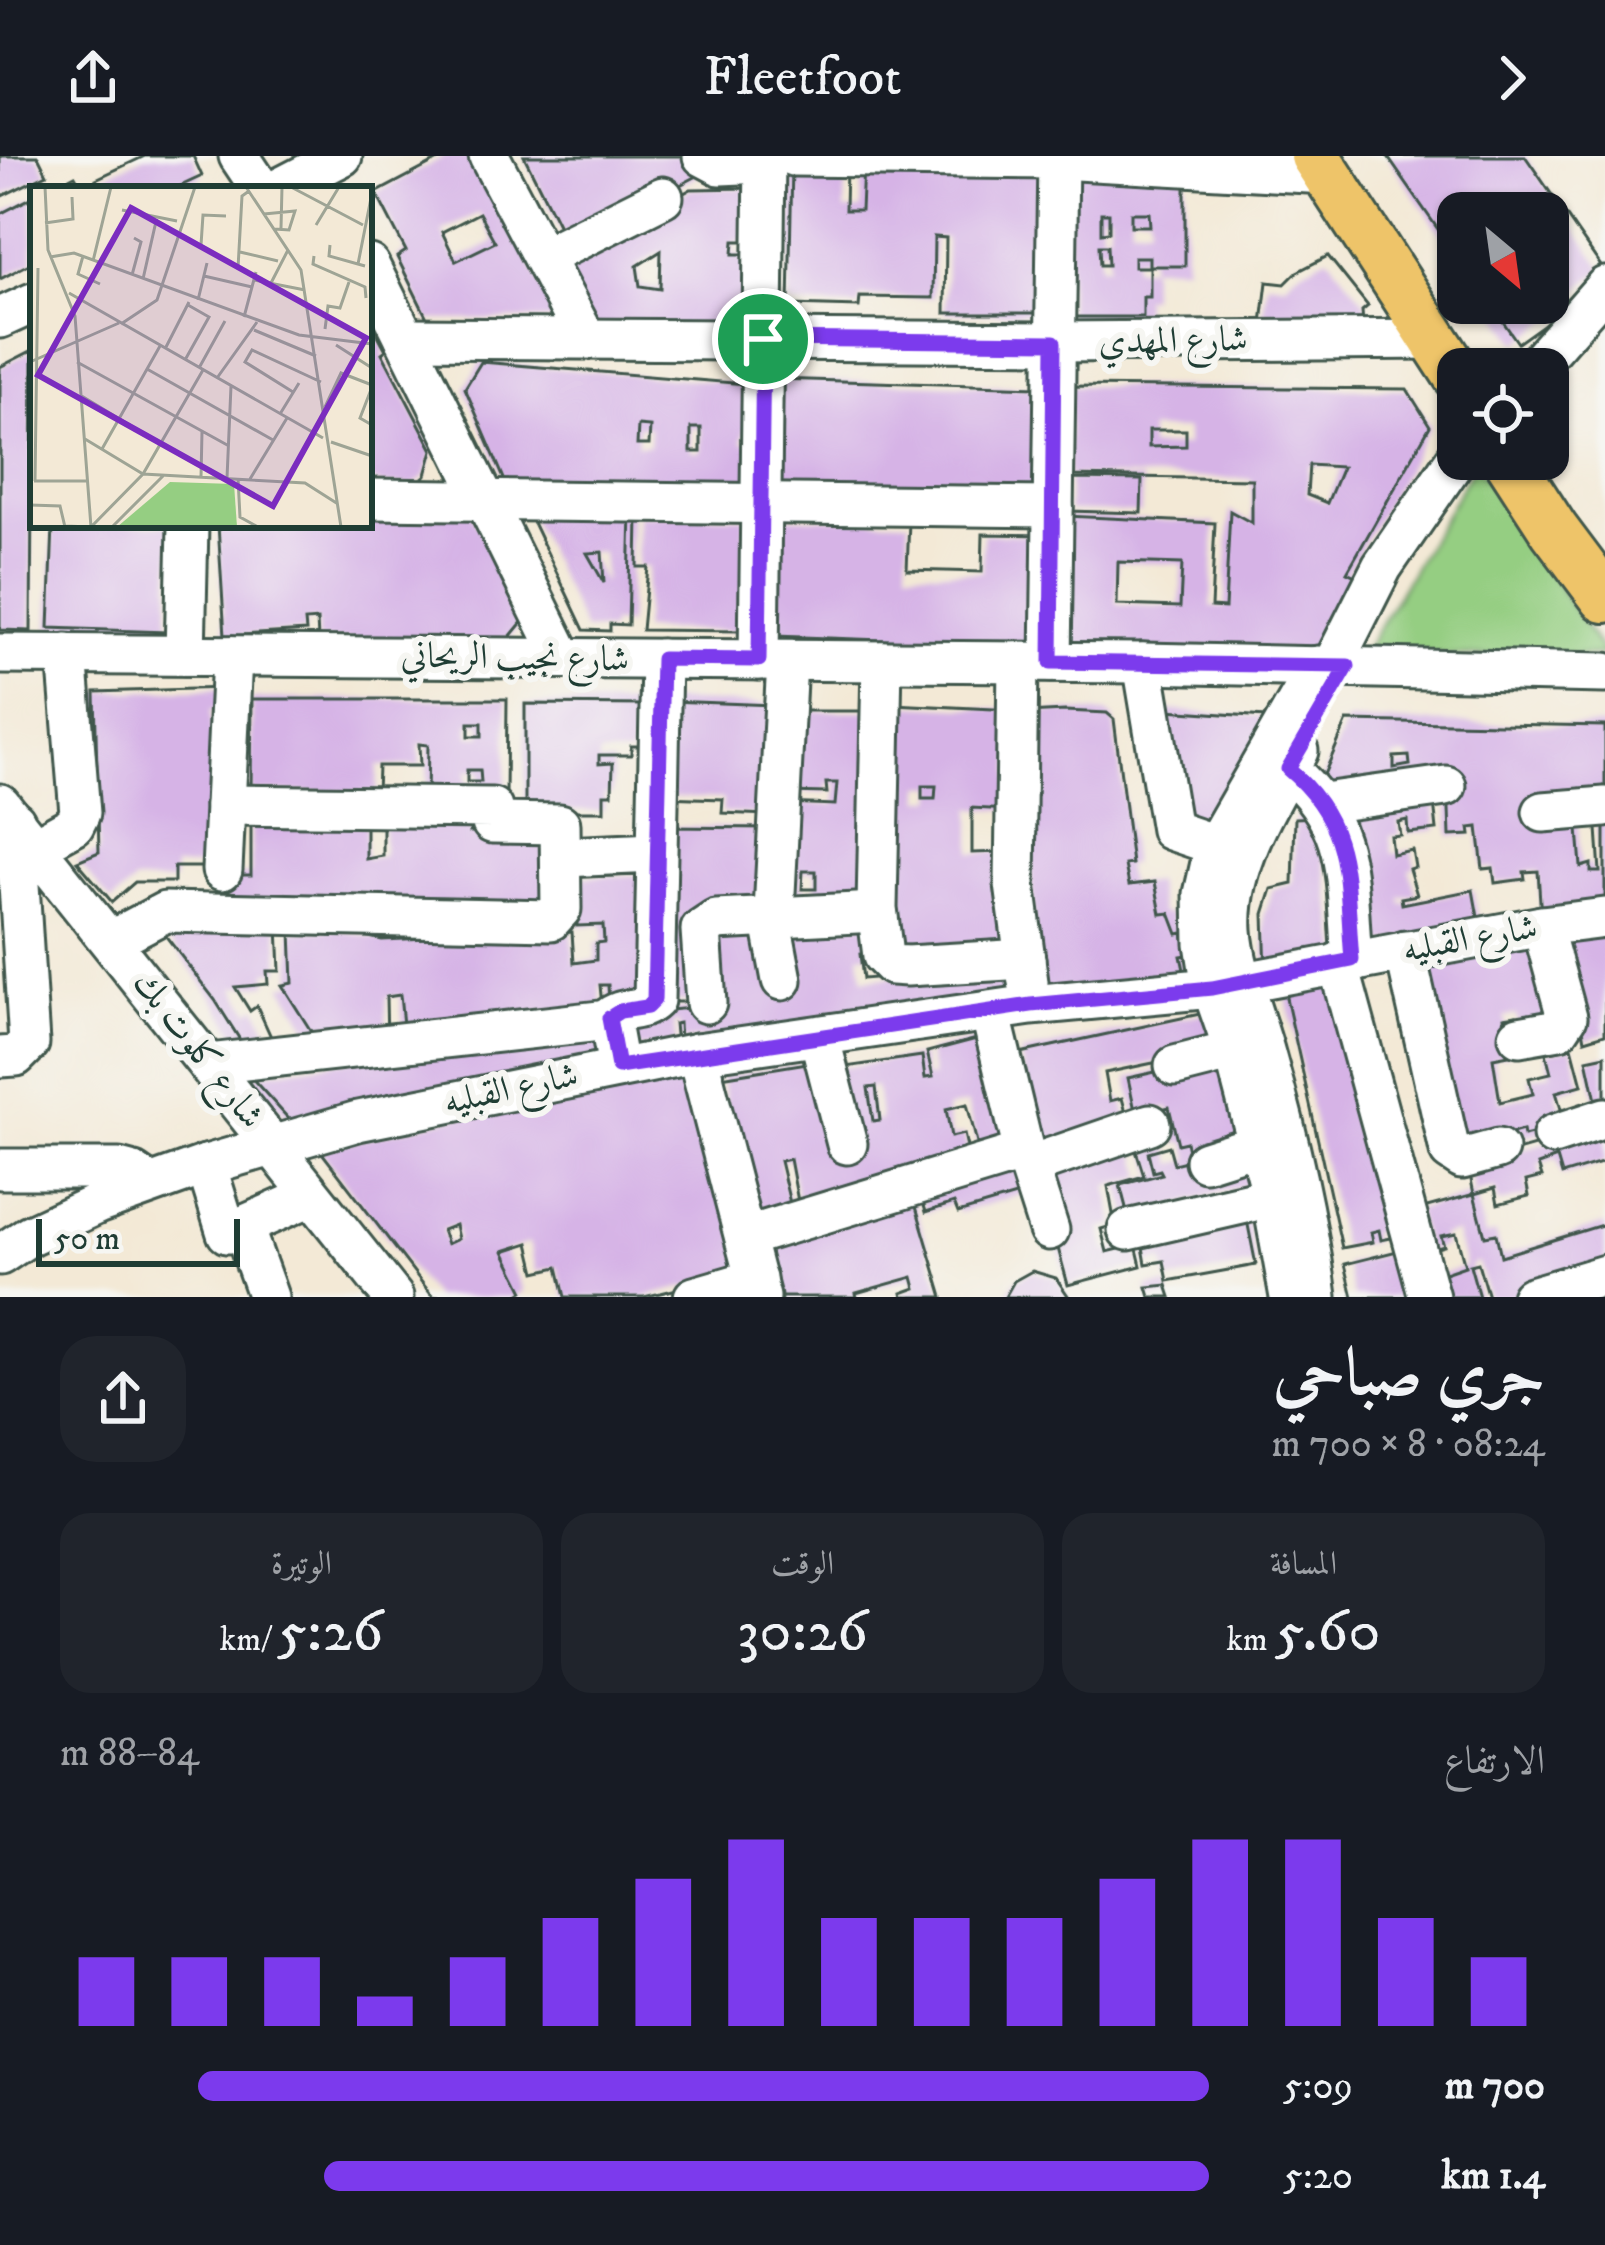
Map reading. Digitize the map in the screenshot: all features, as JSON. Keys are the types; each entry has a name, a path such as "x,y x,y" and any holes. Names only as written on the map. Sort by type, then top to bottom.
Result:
{"main road":[{"path":"1321,165 1441,348"},
{"path":"1521,480 1605,598"}],"street":[{"path":"239,156 259,186"},
{"path":"489,156 585,338"},
{"path":"703,156 720,165 774,158 1058,158 1321,165"},
{"path":"774,158 763,339 761,504 773,661 774,917 782,980"},
{"path":"1031,1005 1015,884 1053,507 1058,158"},
{"path":"287,186 332,171"},
{"path":"543,257 663,197"},
{"path":"372,271 563,658"},
{"path":"1551,348 1605,287"},
{"path":"0,318 30,304"},
{"name":"شارع المهدي","path":"405,338 1054,342 1437,357"},
{"path":"1290,1297 1272,1197 1234,1052 1229,985 1237,879 1332,666 1382,567 1442,480"},
{"path":"372,499 1053,507"},
{"path":"185,655 188,528"},
{"name":"شارع نجيب الريحاني","path":"0,654 1143,663 1605,674"},
{"path":"0,1058 16,1056 29,1043 17,824 74,825 80,813 68,654"},
{"path":"222,870 232,656"},
{"path":"618,1067 609,1020 614,1013 647,1007 654,1000 662,659"},
{"path":"882,662 880,948 892,965 1025,959"},
{"path":"1143,663 1171,830 1214,845"},
{"path":"1317,1297 1290,1148 1229,985 1204,943 1204,894 1214,845 1332,666"},
{"path":"1288,769 1323,803 1341,843 1345,962 1429,1297"},
{"path":"1323,803 1446,786"},
{"path":"225,805 492,808 492,823 561,841 656,853"},
{"path":"1543,812 1605,807"},
{"name":"شارع كلوت بك","path":"17,824 393,1297"},
{"path":"112,940 165,912 551,920 561,909 561,841"},
{"path":"706,1003 701,930 705,924 877,912"},
{"name":"شارع القبليه","path":"0,1255 58,1220 151,1184 358,1121 697,1053 1031,1005 1229,985 1605,918"},
{"path":"1519,1036 1559,1029 1567,1017 1542,926"},
{"path":"1406,951 1450,1151 1462,1159 1498,1149"},
{"path":"990,1011 1048,1230"},
{"path":"209,1064 609,1020"},
{"path":"819,1036 847,1144"},
{"path":"1175,1066 1234,1052"},
{"path":"694,1297 758,1288 697,1053"},
{"path":"1553,1135 1605,1118"},
{"path":"745,1237 1150,1124"},
{"path":"1205,1161 1259,1144"},
{"path":"206,1165 227,1233 311,1196"},
{"path":"0,1169 119,1169 151,1184"},
{"path":"1128,1230 1272,1197"},
{"path":"243,1227 268,1297"},
{"path":"1532,1297 1605,1275"}],"green space":[{"path":"1466,480 1486,480 1605,655 1362,656"}],"building":[{"path":"0,156 38,156 47,174 0,197"},
{"path":"145,156 193,156 202,176 180,186 99,186 96,179"},
{"path":"446,156 483,156 556,320 428,320 397,257 406,251 376,193","holes":["479,213 495,242 456,261 442,232"]},
{"path":"524,156 691,156 701,174 563,234"},
{"path":"1387,156 1525,156 1550,192 1437,192 1437,228"},
{"path":"863,165 1043,165 1040,313 945,313 946,238 934,237 933,298 860,297 859,307 789,305 792,166 846,166 845,210 861,210"},
{"path":"1185,169 1185,266 1149,266 1149,257 1134,257 1134,267 1150,267 1150,297 1143,297 1143,317 1068,317 1068,170","holes":["1101,213 1109,213 1109,232 1101,233","1131,213 1149,213 1150,226 1131,226","1099,246 1107,246 1108,265 1100,265"]},
{"path":"75,175 81,186 54,186"},
{"path":"752,188 748,241 734,241 733,254 753,254 750,332 584,327 555,263 655,224 653,211 691,189","holes":["661,251 660,289 640,286 637,266"]},
{"path":"30,199 30,264 0,279 0,214"},
{"path":"1569,220 1603,269 1569,297"},
{"path":"1328,256 1368,306 1362,311 1363,324 1262,323 1267,282 1285,284"},
{"path":"372,324 386,350 382,353 433,450 426,475 414,485 372,480"},
{"path":"1505,324 1545,324 1518,343"},
{"path":"30,352 31,631 0,630 0,367"},
{"path":"481,362 758,385 742,442 754,443 752,496 505,481 465,388","holes":["638,426 650,427 649,445 637,445","691,428 701,428 701,452 691,452"]},
{"path":"775,379 1037,387 1033,497 772,489"},
{"path":"1070,386 1407,389 1430,426 1347,572 1366,581 1320,660 1059,650 1066,516 1215,523 1211,607 1225,608 1230,511 1252,523 1252,479 1068,476","holes":["1149,430 1186,430 1186,446 1149,447","1309,465 1342,467 1327,503 1307,495","1118,562 1182,564 1180,607 1117,605"]},
{"path":"1069,479 1142,480 1141,513 1068,511"},
{"path":"526,508 631,510 628,625 610,624 610,631 584,630","holes":["602,552 604,583 587,553"]},
{"path":"469,509 523,621 504,644 318,640 317,620 305,621 306,631 225,636 218,528 372,528 372,511"},
{"path":"638,515 745,517 743,631 642,630 648,567 637,567"},
{"path":"780,517 909,521 907,570 982,572 983,534 1046,535 1043,646 775,636"},
{"path":"53,528 172,528 168,632 49,628"},
{"path":"225,688 225,710 210,710 220,867 174,867 174,882 135,882 112,902 77,861 99,852 95,692"},
{"path":"252,699 507,699 506,797 427,796 428,745 419,744 420,766 378,766 377,793 251,792","holes":["469,723 482,723 482,736 469,736","467,770 480,770 481,782 467,782"]},
{"path":"668,701 774,705 768,815 722,813 723,799 663,797"},
{"path":"525,704 646,705 646,746 631,746 631,755 599,755 599,764 613,763 612,794 604,794 604,811 525,811"},
{"path":"893,704 1013,710 1009,810 972,808 972,853 1004,852 1008,952 892,962","holes":["922,786 936,786 935,799 922,799"]},
{"path":"1152,709 1265,717 1262,761 1221,820 1189,830"},
{"path":"790,711 878,711 871,910 782,911 785,803 835,805 837,783 826,783 827,793 787,792","holes":["803,871 816,871 816,889 802,889"]},
{"path":"1027,713 1107,713 1114,719 1132,864 1125,865 1129,885 1155,882 1161,914 1170,913 1178,934 1183,933 1187,955 1181,956 1184,970 1178,981 1036,1000"},
{"path":"1347,721 1605,726 1605,805 1577,816 1581,867 1591,864 1591,872 1600,872 1596,814 1605,814 1605,905 1541,917 1538,871 1524,872 1525,879 1495,883 1493,868 1483,869 1478,827 1470,828 1471,835 1450,836 1448,781 1319,798","holes":["1409,756 1410,765 1394,768 1394,757"]},
{"path":"1433,793 1437,830 1408,833 1407,820 1398,822 1400,835 1390,836 1392,854 1412,850 1415,867 1409,869 1417,895 1401,898 1402,904 1473,890 1478,917 1489,915 1490,926 1359,947 1343,808"},
{"path":"1317,817 1341,959 1266,972 1264,914 1272,889 1293,884 1295,818"},
{"path":"251,824 366,824 366,859 383,856 383,825 558,832 547,911 224,912 224,875 251,875"},
{"path":"665,827 770,828 767,913 693,912 694,1002 665,1002"},
{"path":"645,875 649,1002 609,1004 608,985 600,985 602,1006 469,1028 468,1015 458,1016 459,1028 404,1035 400,995 386,997 387,1041 321,1047 282,985 293,983 291,931 338,930 382,940 572,932 574,963 596,960 596,943 604,942 603,925 577,926 576,877"},
{"path":"871,923 872,953 860,954 863,979 1016,967 1019,1004 680,1041 679,1023 674,1024 676,1044 620,1050 617,1015 713,1006 707,931 781,932"},
{"path":"278,926 280,971 267,971 268,984 235,987 250,1011 257,1006 276,1048 249,1054 161,930"},
{"path":"1605,929 1605,1034 1585,1040 1576,988 1552,938"},
{"path":"1541,940 1556,1022 1518,1029 1516,1015 1504,1017 1509,1055 1493,1058 1500,1102 1533,1094 1529,1078 1551,1073 1546,1053 1572,1047 1582,1085 1556,1092 1566,1126 1524,1136 1523,1130 1459,1154 1425,960"},
{"path":"1337,982 1406,1235 1381,1240 1379,1230 1371,1232 1373,1242 1342,1248 1285,993"},
{"path":"1209,1012 1216,1050 1105,1073 1110,1101 1122,1098 1130,1127 1039,1151 1020,1053"},
{"path":"606,1022 610,1056 298,1129 249,1075"},
{"path":"988,1036 1015,1150 981,1159 967,1104 946,1109 951,1137 964,1134 971,1165 800,1212 790,1159 780,1161 793,1216 750,1231 721,1077 819,1061 846,1067 922,1056 925,1078 933,1077 927,1052","holes":["876,1087 880,1120 873,1121 868,1088"]},
{"path":"1605,1055 1605,1103 1597,1105 1587,1059"},
{"path":"1219,1058 1253,1183 1129,1219 1120,1185 1162,1174 1153,1172 1148,1152 1169,1146 1174,1164 1190,1160 1186,1142 1178,1144 1169,1107 1136,1115 1128,1078"},
{"path":"691,1063 748,1272 644,1297 565,1297 558,1267 536,1272 529,1243 504,1251 524,1291 514,1297 433,1297 319,1149","holes":["455,1225 458,1239 447,1244 442,1230"]},
{"path":"1605,1126 1605,1162 1562,1175 1557,1158 1538,1165 1542,1177 1526,1181 1529,1196 1498,1204 1495,1188 1474,1194 1468,1165"},
{"path":"1132,1138 1144,1176 1108,1186 1115,1225 1101,1229 1107,1252 1136,1245 1141,1266 1068,1285 1036,1167"},
{"path":"1015,1159 1026,1193 958,1213 954,1203 926,1212 919,1190"},
{"path":"911,1190 943,1297 903,1297 902,1293 916,1288 913,1277 856,1293 857,1297 773,1297 755,1239"},
{"path":"1474,1194 1485,1236 1496,1234 1501,1256 1605,1224 1605,1268 1508,1297 1488,1297 1478,1263 1470,1265 1479,1297 1439,1297 1433,1277 1465,1266 1456,1233 1441,1236 1444,1246 1427,1251 1416,1210"},
{"path":"1245,1210 1256,1265 1168,1281 1164,1261 1146,1264 1140,1230"},
{"path":"1409,1248 1420,1297 1353,1297 1345,1264"},
{"path":"1032,1271 1056,1278 1069,1297 1005,1297 1014,1281"},
{"path":"1167,1285 1171,1297 1150,1297 1147,1287"}],"route":[{"path":"763,339 1054,342 1051,662 1348,666 1288,769 1323,803 1341,843 1352,960 1212,988 1031,1005 618,1067 609,1018 620,1011 647,1007 654,1000 662,659 759,660 763,339"}]}
